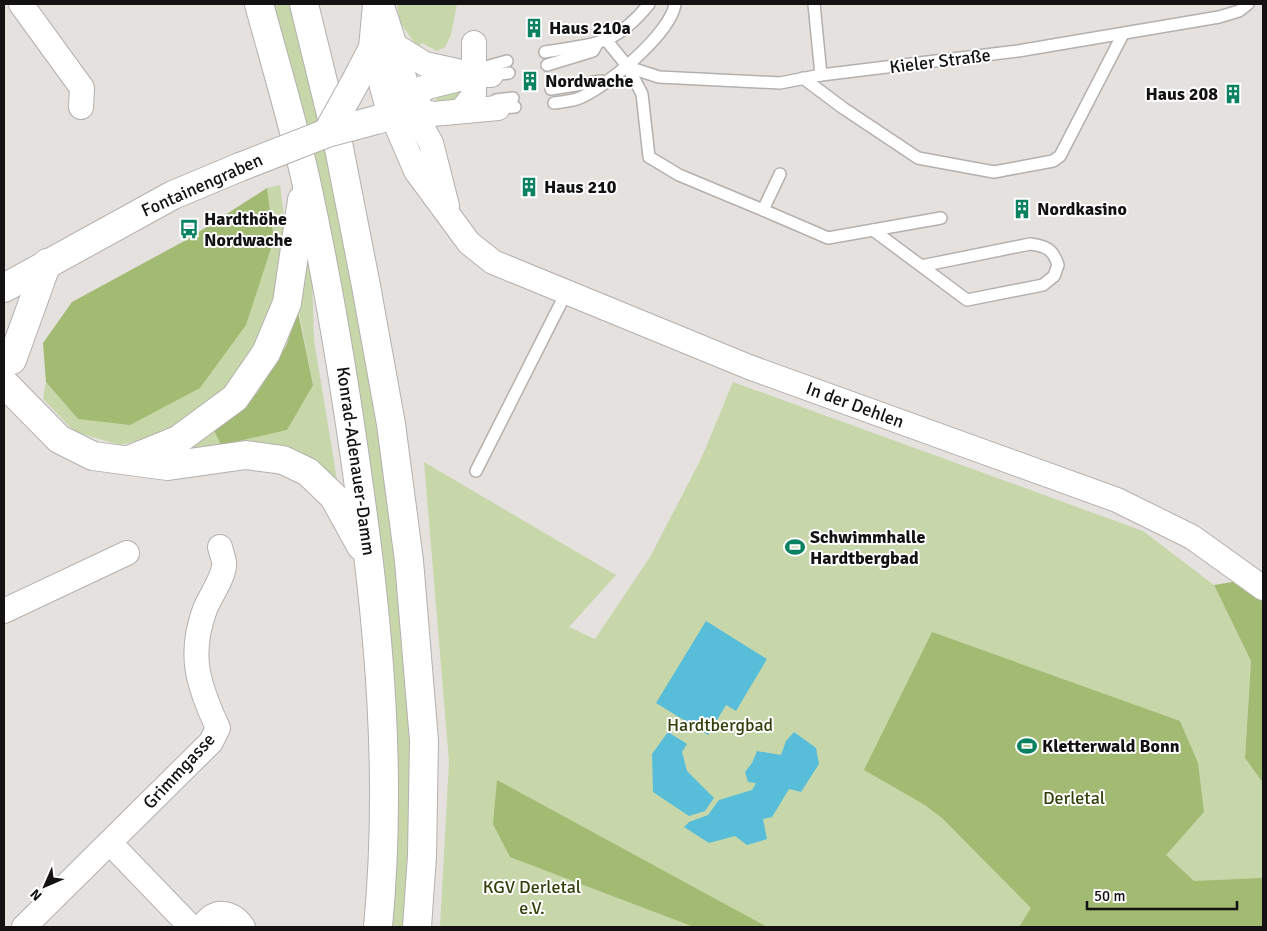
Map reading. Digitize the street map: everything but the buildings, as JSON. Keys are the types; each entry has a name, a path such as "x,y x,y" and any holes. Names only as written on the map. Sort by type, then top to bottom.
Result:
{"main road":[{"name":"Konrad-Adenauer-Damm","path":"259,4 305,179 342,363 371,570 382,700 385,802 378,927"},
{"path":"304,4 338,143 367,295 391,424 409,561 424,741 422,856 417,927"},
{"path":"378,4 383,47 398,70 393,115"},
{"path":"327,133 357,79 383,47"},
{"name":"Fontainengraben","path":"4,288 173,195 240,166 327,133 393,115"},
{"path":"128,461 178,440 236,398 266,353 287,303 305,179"},
{"path":"47,263 6,362 28,405 41,423 59,439 93,456 168,466 246,455 283,460 308,472 334,497 354,531 371,570"}],"street":[{"path":"21,4 82,88 81,107"},
{"path":"474,43 494,70"},
{"path":"383,47 425,64 494,70"},
{"path":"460,112 494,70"},
{"path":"393,115 423,88 494,70"},
{"name":"Fontainengraben","path":"393,115 460,112 506,103"},
{"name":"In der Dehlen","path":"393,115 431,143 450,219 469,243 493,262 749,367 1117,500 1192,537 1263,588"},
{"name":"Grimmgasse","path":"24,927 211,742 218,728 198,680 195,660 198,633 205,609 224,566 220,547"},
{"path":"4,611 127,552"},
{"path":"110,843 191,927"},
{"path":"203,927 212,916 220,913 235,917 243,927"}],"lane":[{"path":"547,65 593,51 602,42 635,21 649,4"},
{"path":"554,103 577,99 628,67 674,14 675,4"},
{"path":"814,4 821,75"},
{"name":"Kieler Straße","path":"628,67 659,77 780,82 821,75 1018,51 1123,34 1219,17 1239,11 1248,4"},
{"path":"804,78 843,108 918,158 994,172 1054,161 1060,156 1123,34"},
{"path":"545,52 602,42"},
{"path":"602,42 628,67 642,94 649,157 679,175 828,238 942,218"},
{"path":"551,89 610,80"},
{"path":"763,210 780,174"},
{"path":"872,230 966,300 1044,285 1054,276 1058,265 1054,254 1046,246 1030,244 921,266"},
{"path":"476,471 566,293"}],"green space":[{"path":"274,4 291,4 296,21 336,196 379,426 408,665 413,796 406,927 391,927 396,872 397,748 393,665 384,566 369,472 300,108"},
{"path":"397,4 457,4 451,35 445,47 437,51 422,43 418,48 400,22"},
{"path":"459,84 464,93 438,106 433,91"},
{"path":"280,185 287,238 279,300 259,346 224,396 170,433 120,445 75,432 43,399 46,382 78,419 274,239 267,188"},
{"path":"267,188 274,239 246,325 200,388 130,425 78,419 46,382 43,343 72,302 188,239"},
{"path":"306,247 312,277 314,340 338,486 323,474 172,454 214,430 313,385 299,312 304,250"},
{"path":"298,312 313,385 287,430 221,445 214,430 257,393 286,346"},
{"name":"Hardtbergbad","path":"733,382 1143,531 1214,585 1251,661 1245,758 1263,783 1263,927 440,927 449,762 424,462 616,575 569,627 595,639 650,557 701,459"},
{"path":"1263,577 1263,783 1245,758 1251,661 1214,585"},
{"name":"Derletal","path":"932,632 1180,721 1198,763 1204,812 1166,855 1194,881 1263,878 1263,927 1019,927 1031,908 942,818 925,805 864,770"},
{"path":"497,780 767,927 694,927 510,857 493,824"}],"water":[{"path":"706,621 767,659 736,711 726,705 708,735 656,703"},
{"path":"668,732 687,744 682,752 687,771 714,798 705,811 689,816 653,792 652,754"},
{"path":"794,732 816,748 819,764 801,792 789,789 772,817 763,819 767,839 747,845 735,836 709,843 684,827 689,822 708,815 719,800 752,790 756,783 748,782 745,772 752,763 757,751 781,755 786,741"}],"place":[{"name":"Haus 210a","path":"534,28"},
{"name":"Nordwache","path":"530,81"},
{"name":"Haus 208","path":"1233,94"},
{"name":"Haus 210","path":"529,187"},
{"name":"Nordkasino","path":"1022,209"},
{"name":"Hardthöhe Nordwache","path":"189,229"},
{"name":"Schwimmhalle Hardtbergbad","path":"795,547"},
{"name":"Kletterwald Bonn","path":"1027,746"}],"park label":[{"name":"KGV Derletal e.V.","path":"532,898"}]}
